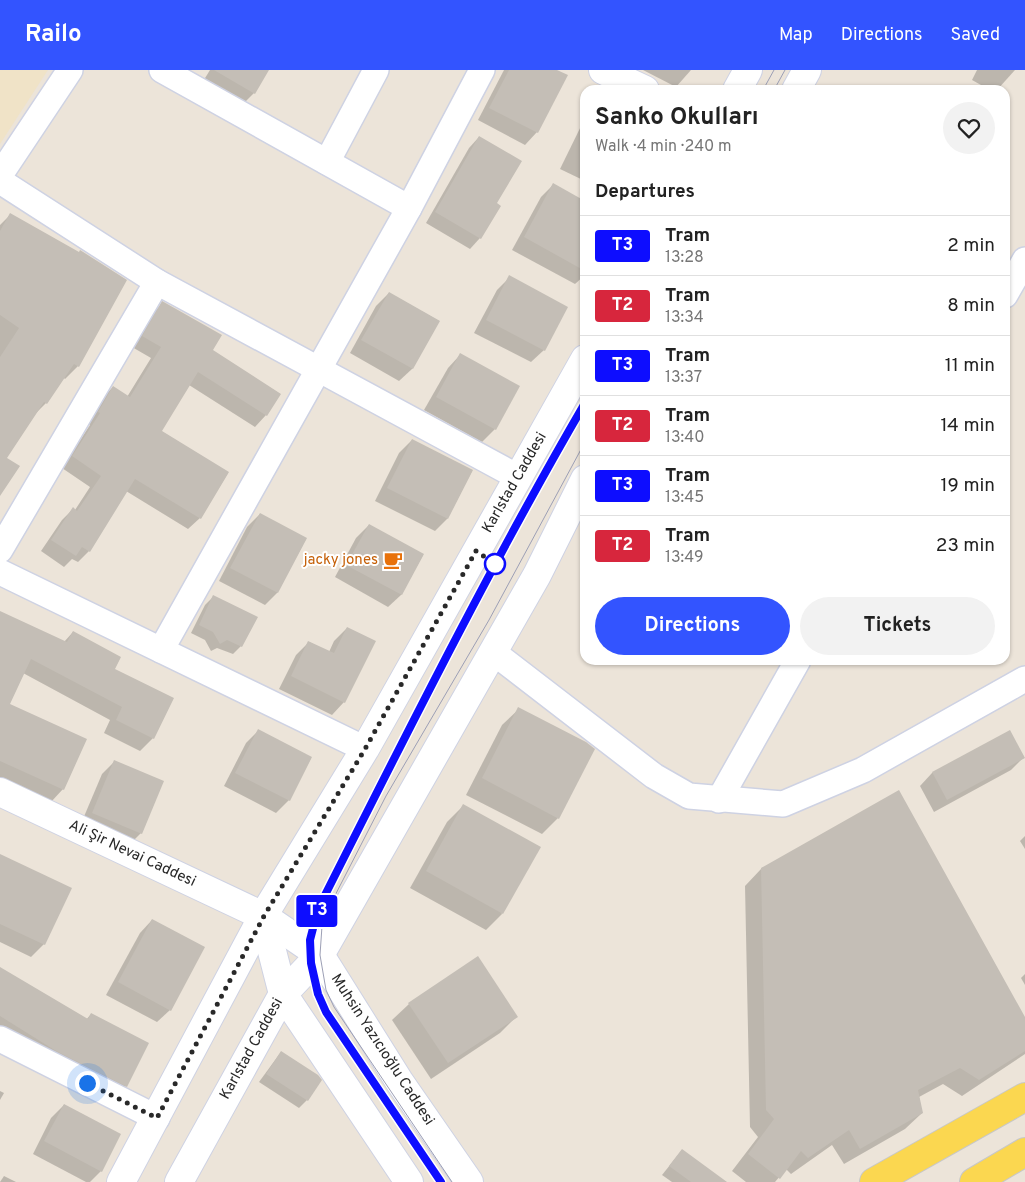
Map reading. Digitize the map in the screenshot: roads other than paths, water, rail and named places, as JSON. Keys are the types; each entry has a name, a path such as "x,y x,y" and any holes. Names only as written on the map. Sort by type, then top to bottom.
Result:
{"main road":[{"path":"874,1182 1025,1097"},
{"path":"974,1182 1025,1152"}],"street":[{"path":"0,174 70,70"},
{"path":"162,70 409,208"},
{"path":"327,162 376,70"},
{"path":"161,650 409,208 482,70"},
{"path":"603,70 634,85"},
{"path":"740,85 748,70"},
{"path":"799,85 808,70"},
{"path":"0,181 157,282 518,477"},
{"path":"1010,286 1025,260"},
{"path":"0,550 157,282"},
{"name":"Karlstad Caddesi","path":"121,1182 264,916 365,749 580,368"},
{"name":"Karlstad Caddesi","path":"178,1182 283,994 320,954 536,575 580,489"},
{"path":"0,572 365,749"},
{"path":"492,652 654,776 689,796 783,804 863,770 1025,679"},
{"path":"719,800 795,665"},
{"name":"Ali Şir Nevai Caddesi","path":"0,792 264,916"},
{"path":"264,916 283,994 409,1182"},
{"name":"Muhsin Yazıcıoğlu Caddesi","path":"264,916 320,954 399,1081 469,1182"},
{"path":"0,1039 157,1118"}],"tram line":[{"path":"766,85 774,70"},
{"path":"777,85 785,70"},
{"path":"441,1182 326,1012 318,993 311,963 310,940 317,909 382,781 481,591 580,412"},
{"name":"T3","path":"441,1182 326,1012 318,994 313,974 310,940 318,909 468,614 541,479 580,412"},
{"path":"452,1182 334,1007 326,990 320,955 322,926 326,913 386,796 489,620 580,451"}],"place":[{"name":"jacky jones","path":"393,560"}]}
